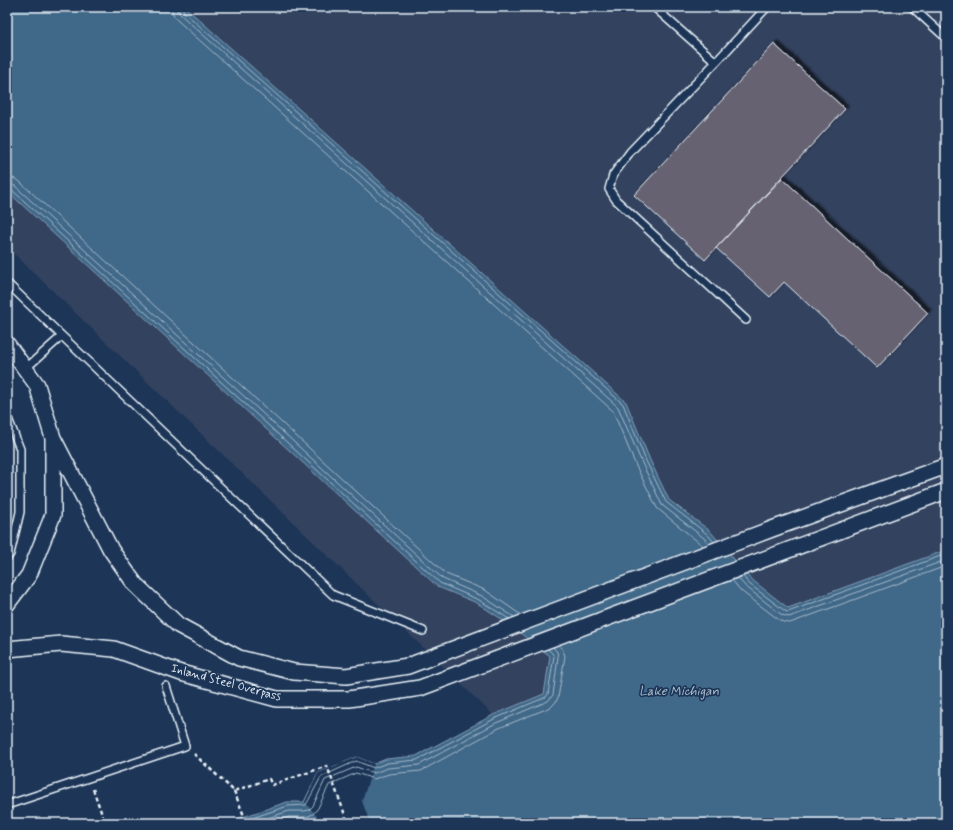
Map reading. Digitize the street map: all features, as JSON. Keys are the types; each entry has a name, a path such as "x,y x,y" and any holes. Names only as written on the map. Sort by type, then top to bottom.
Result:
{"street":[{"path":"7,344 36,385 53,438 111,550 135,584 178,625 239,658 294,672 346,676 408,666 772,529 946,466"},
{"path":"7,604 29,575 53,514 53,438"},
{"name":"Inland Steel Overpass","path":"7,649 61,644 114,649 181,673 277,699 349,699 420,688 946,491"}],"lane":[{"path":"654,7 716,62"},
{"path":"746,320 616,200 610,189 613,175 630,152 767,7"},
{"path":"912,7 946,38"},
{"path":"7,283 333,595 423,631"},
{"path":"25,369 62,336"},
{"path":"7,416 20,449 20,512 10,554 7,558"},
{"path":"7,805 185,746 166,686"}],"path":[{"path":"185,746 234,791 247,823"},
{"path":"234,791 269,779 272,785 327,766 348,823"},
{"path":"89,778 105,823"}],"shaded area":[{"path":"185,7 946,7 946,550 788,608 751,579 710,531 669,500 650,460 626,402"},
{"path":"7,191 438,587 477,603 503,620 550,656 544,694 493,715 7,247"}],"water":[{"name":"Lake Michigan","path":"7,7 185,7 626,402 650,460 669,500 710,531 751,579 788,608 946,550 946,823 225,823 287,802 304,802 318,773 357,757 374,764 386,759 416,756 493,715 544,694 550,656 503,620 477,603 438,587 7,191"}],"pier":[{"path":"357,757 374,764 362,801 370,823 322,823 305,802 318,773"}],"building":[{"path":"774,44 845,109 705,260 634,195"},
{"path":"782,178 928,313 877,368 784,282 770,297 716,248"}]}
